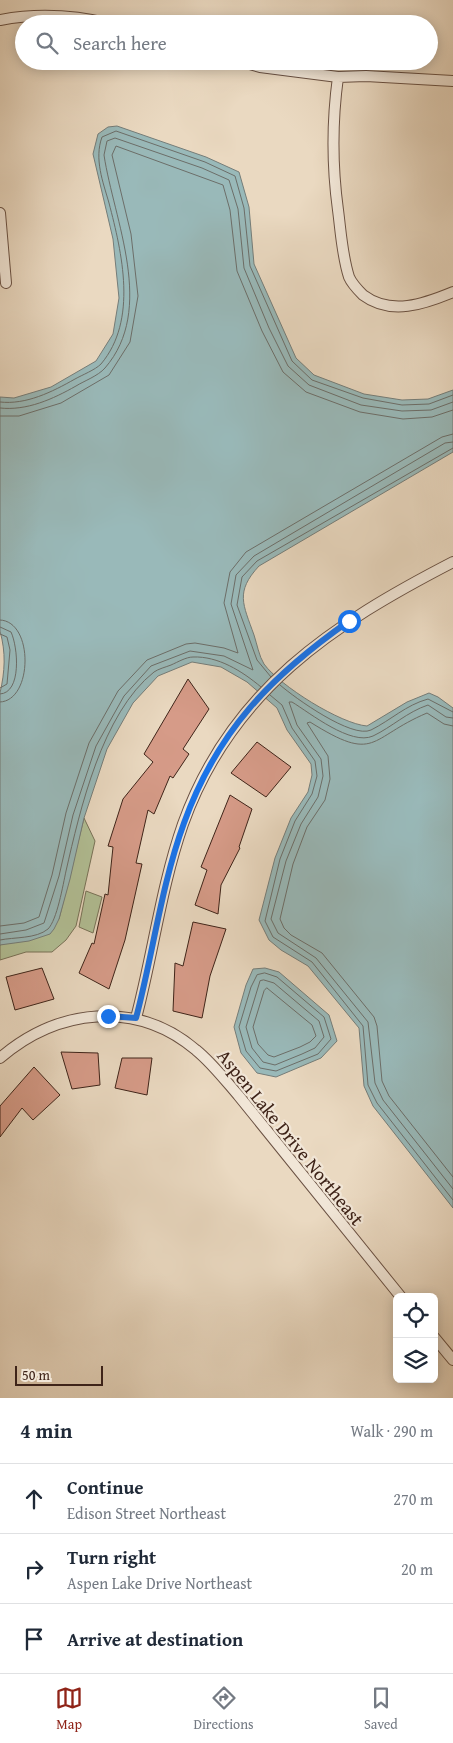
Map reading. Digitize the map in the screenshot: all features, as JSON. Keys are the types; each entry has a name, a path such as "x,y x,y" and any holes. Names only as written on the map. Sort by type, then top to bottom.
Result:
{"street":[{"path":"0,20 15,18"},
{"path":"281,70 338,78 366,76 453,81"},
{"path":"338,78 334,162 340,238 350,279 358,291 368,298 390,306 416,304 453,292"},
{"path":"0,213 6,283"},
{"path":"136,1018 165,890 183,824 213,759 250,705 292,664 349,621 453,562"},
{"name":"Aspen Lake Drive Northeast","path":"0,1058 30,1035 52,1026 91,1017 136,1018 153,1024 176,1036 213,1066 398,1293"},
{"path":"435,1338 453,1360"}],"green space":[{"path":"84,818 95,841 76,926 66,940 52,952 26,952 0,960 0,945 59,919"},
{"path":"86,891 102,897 93,933 79,927"}],"water":[{"path":"117,126 206,157 239,172 249,207 254,264 296,358 314,375 364,394 402,400 428,399 453,390 453,452 259,566 247,583 243,599 259,654 264,664 283,683 297,693 342,719 367,726 407,702 429,693 453,708 453,1208 373,1106 364,1086 359,1028 308,966 281,950 269,940 259,920 275,858 291,818 308,792 312,775 311,764 287,730 277,708 247,682 221,667 192,662 158,676 133,703 107,749 84,818 70,879 59,919 54,929 50,934 29,941 0,945 0,693 4,662 0,631 0,397 14,398 51,387 96,361 113,334 119,298 113,239 93,154 98,134 108,127"},
{"path":"265,968 279,972 329,1015 337,1041 321,1058 276,1077 257,1073 241,1053 234,1027 246,985 253,969"}],"building":[{"path":"188,679 209,709 183,749 189,754 173,778 170,776 154,814 148,810 136,863 142,864 125,940 109,989 79,973 92,943 94,944 105,894 108,895 113,847 108,846 123,799 153,762 144,754"},
{"path":"257,742 291,767 266,797 231,773"},
{"path":"230,795 252,809 240,848 221,885 218,914 195,905 207,870 201,867"},
{"path":"193,922 226,929 210,976 202,1018 173,1011 175,963 183,966"},
{"path":"42,968 54,999 15,1010 6,977"},
{"path":"61,1052 98,1053 100,1085 72,1089"},
{"path":"122,1058 152,1058 147,1095 115,1088"},
{"path":"34,1067 60,1095 33,1120 22,1108 0,1137 0,1106"}],"route":[{"path":"108,1016 136,1018 145,986 165,890 183,824 194,796 213,759 250,705 310,648 349,621"}]}
